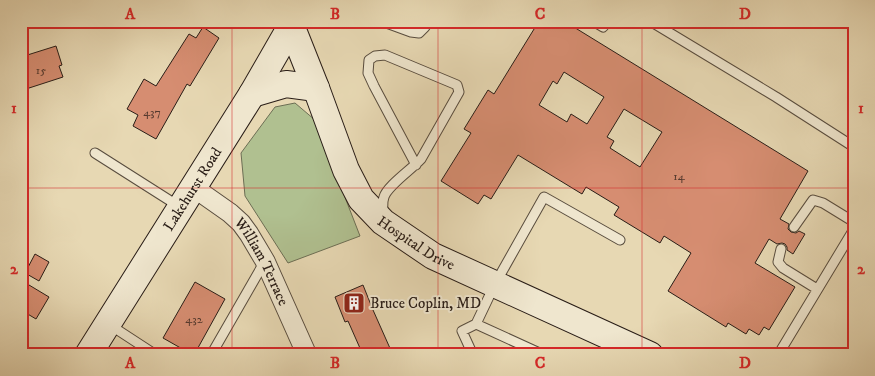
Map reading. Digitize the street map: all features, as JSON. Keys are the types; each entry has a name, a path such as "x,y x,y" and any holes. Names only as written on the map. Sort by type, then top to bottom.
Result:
{"street":[{"name":"Hospital Drive","path":"290,23 346,170 361,199 383,222 434,256 650,355"},
{"name":"Lakehurst Road","path":"88,355 252,94 290,23"},
{"path":"252,94 286,84 316,88"},
{"name":"William Terrace","path":"186,197 230,213 250,234 265,260 307,355"}],"lane":[{"path":"380,21 419,33 429,21"},
{"path":"593,21 603,27 608,21"},
{"path":"650,21 854,147"},
{"path":"383,222 384,197 392,186 416,165 421,159 458,92 457,85 385,55 375,56 369,60 368,73 386,111 416,165"},
{"path":"95,153 186,197"},
{"path":"473,355 462,331 476,324 495,284 544,197 620,240"},
{"path":"794,227 813,200 823,203 854,222"},
{"path":"778,355 854,229"},
{"path":"781,249 778,262 783,268 817,289"},
{"path":"211,355 265,260"},
{"path":"108,323 156,355"},
{"path":"476,324 544,355"},
{"path":"21,350 29,355"}],"green space":[{"path":"295,103 315,120 360,236 288,263 245,196 241,153 275,107"}],"building":[{"path":"539,21 564,21 808,171 780,219 789,224 788,229 791,232 796,233 799,231 805,234 793,254 787,250 785,244 777,244 769,239 755,263 795,287 769,330 764,327 759,335 749,329 746,334 728,323 726,327 668,291 691,253 664,236 660,243 614,215 619,207 586,187 582,194 518,155 491,199 484,195 478,204 441,181 471,133 464,129 488,90 494,94","holes":["564,72 604,97 587,124 571,114 567,122 539,105 553,81 557,84","624,109 662,132 640,167 610,148 614,141 607,137"]},
{"path":"203,27 219,38 190,86 187,84 156,139 133,126 138,115 127,109 144,79 156,86 189,34 196,38"},
{"path":"56,46 62,65 59,66 63,77 26,89 21,73 21,57"},
{"path":"35,254 49,262 39,281 25,273"},
{"path":"195,282 225,299 193,355 163,338"},
{"path":"29,285 49,297 36,319 21,310 21,299"},
{"path":"363,285 393,355 363,355 348,321 345,322 335,297"}],"place":[{"name":"Bruce Coplin, MD","path":"354,303"}]}
